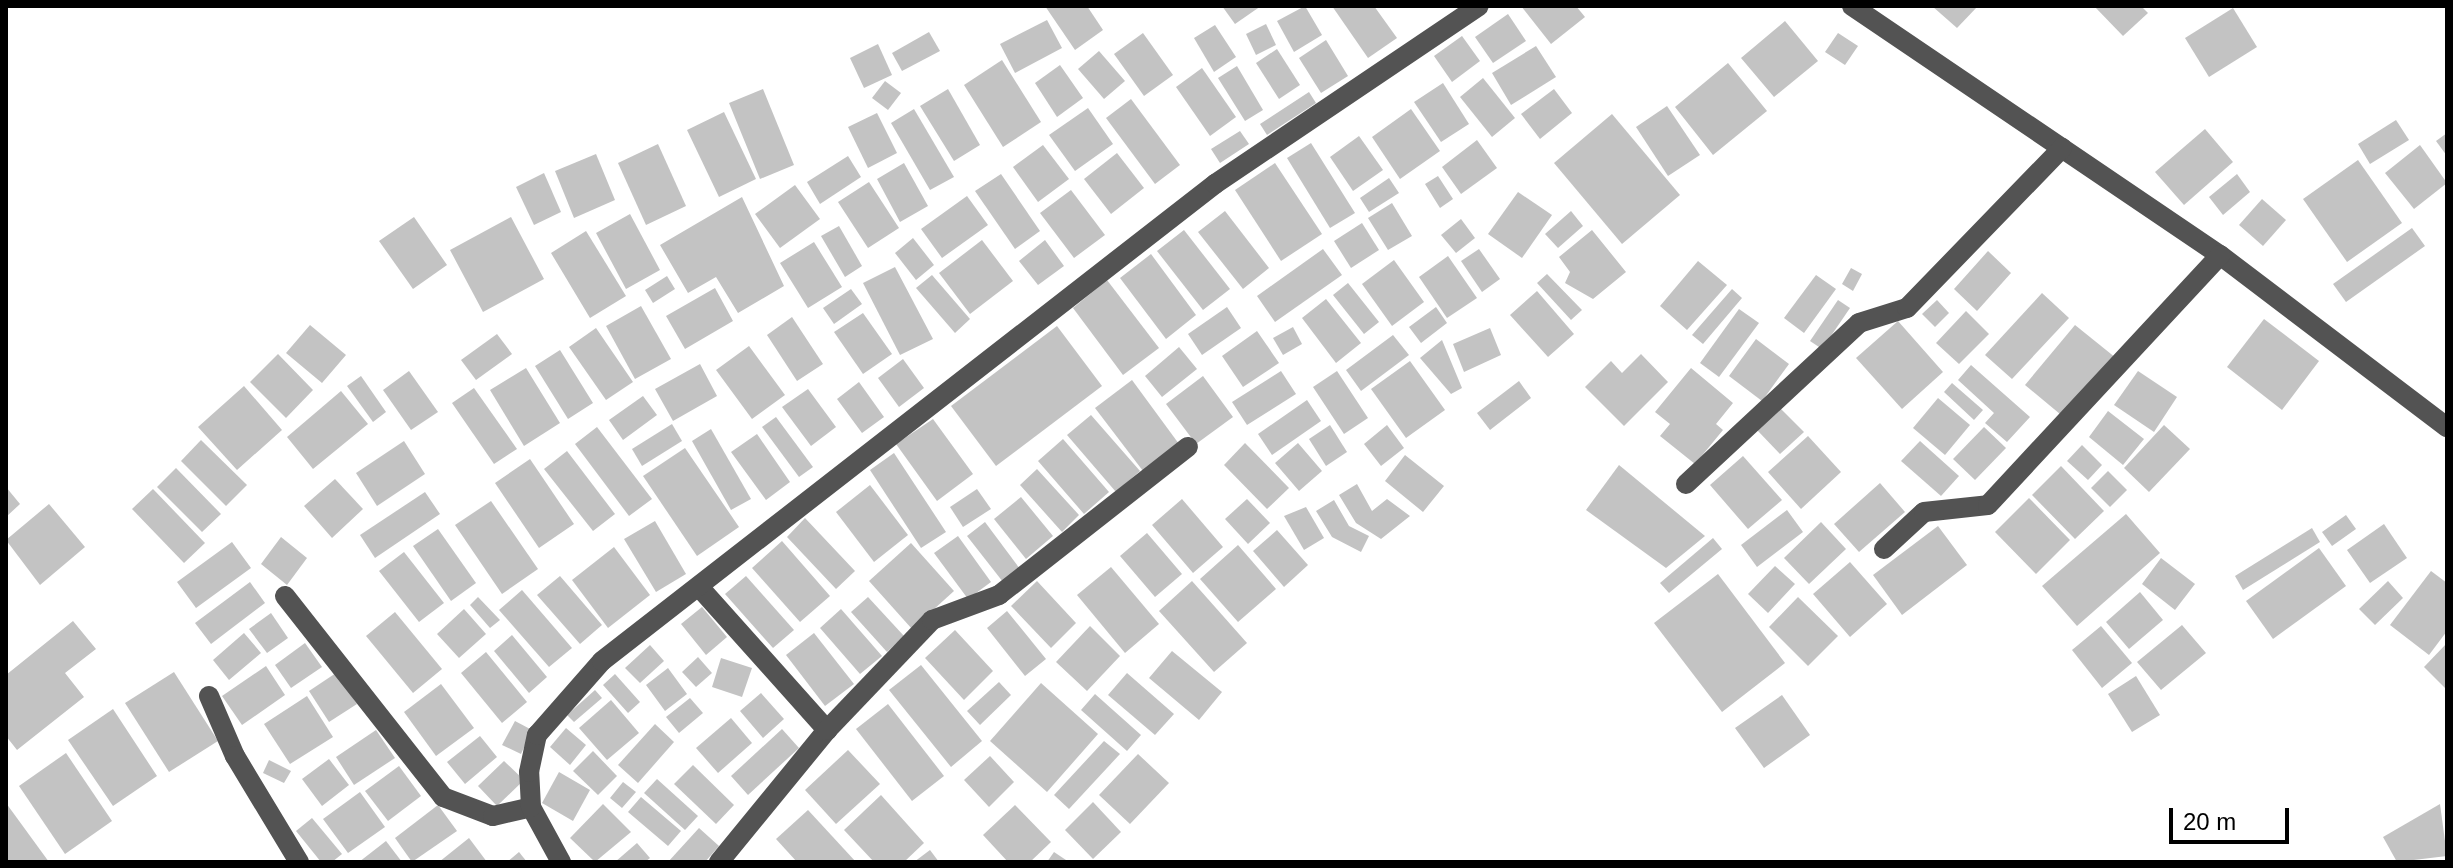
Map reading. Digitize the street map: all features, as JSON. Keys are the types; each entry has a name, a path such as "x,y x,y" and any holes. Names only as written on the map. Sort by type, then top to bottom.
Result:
{"street":[{"path":"561,862 531,807 537,735 559,703 700,588 1215,184 1479,6"},
{"path":"1852,6 2220,255 2447,427"},
{"path":"1686,484 1859,323 1907,308 2062,148"},
{"path":"1884,549 1924,512 1988,505 2220,255"},
{"path":"719,862 827,730 932,620 999,595 1188,447"},
{"path":"700,588 827,730"},
{"path":"285,596 443,797 493,816 531,807"},
{"path":"209,696 235,756 299,862"}],"building":[{"path":"1045,6 1087,6 1103,30 1075,50"},
{"path":"1222,6 1261,6 1235,24"},
{"path":"1305,6 1322,35 1294,52 1277,21"},
{"path":"1332,6 1374,6 1397,38 1368,58"},
{"path":"1521,6 1576,6 1585,17 1551,44"},
{"path":"1932,6 1978,6 1957,28"},
{"path":"2094,6 2141,6 2148,13 2123,36"},
{"path":"2233,8 2257,47 2209,77 2185,38"},
{"path":"1508,14 1526,41 1493,63 1475,37"},
{"path":"1047,20 1062,48 1015,73 1000,44"},
{"path":"1785,21 1818,61 1774,97 1741,58"},
{"path":"1266,24 1276,45 1256,55 1246,34"},
{"path":"1215,25 1236,57 1214,72 1194,38"},
{"path":"929,32 940,51 902,71 892,53"},
{"path":"1143,33 1173,75 1144,96 1114,54"},
{"path":"1838,33 1858,46 1845,65 1825,52"},
{"path":"1462,36 1480,61 1452,82 1434,56"},
{"path":"1326,40 1348,76 1321,93 1299,58"},
{"path":"878,44 892,75 864,88 850,58"},
{"path":"1536,46 1556,77 1511,105 1492,73"},
{"path":"1277,49 1300,85 1279,99 1256,63"},
{"path":"1099,51 1125,81 1104,99 1078,69"},
{"path":"1002,60 1041,122 1003,147 964,85"},
{"path":"1728,63 1767,111 1713,155 1675,107"},
{"path":"1060,65 1083,98 1057,117 1035,83"},
{"path":"1237,66 1263,110 1245,121 1218,78"},
{"path":"1202,68 1236,117 1210,136 1176,87"},
{"path":"1483,78 1515,118 1492,137 1460,97"},
{"path":"885,81 901,93 888,110 872,98"},
{"path":"1443,83 1469,124 1441,142 1414,102"},
{"path":"763,89 794,165 760,179 729,103"},
{"path":"948,89 980,145 954,161 920,106"},
{"path":"1554,89 1572,113 1540,139 1521,114"},
{"path":"1309,92 1316,103 1267,135 1260,124"},
{"path":"1131,99 1180,165 1155,184 1106,118"},
{"path":"1667,106 1700,155 1668,176 1636,127"},
{"path":"1088,108 1113,144 1075,171 1049,135"},
{"path":"914,109 954,177 930,190 891,123"},
{"path":"1411,109 1440,151 1400,179 1372,137"},
{"path":"724,112 756,179 719,197 687,130"},
{"path":"877,113 897,153 868,168 848,127"},
{"path":"1612,114 1680,195 1622,244 1554,163"},
{"path":"2396,120 2409,140 2370,164 2358,144"},
{"path":"2205,129 2233,162 2184,205 2155,172"},
{"path":"1240,131 1249,144 1220,163 1211,149"},
{"path":"2447,133 2447,156 2436,141"},
{"path":"1359,136 1383,170 1353,191 1330,157"},
{"path":"1477,140 1497,168 1461,194 1442,167"},
{"path":"1311,143 1355,213 1330,228 1287,158"},
{"path":"658,144 686,206 646,225 618,163"},
{"path":"1043,145 1069,179 1038,202 1013,167"},
{"path":"2420,145 2447,183 2414,209 2385,173"},
{"path":"1117,153 1144,188 1111,214 1084,179"},
{"path":"596,154 615,200 574,218 555,171"},
{"path":"848,156 861,177 820,204 807,182"},
{"path":"2358,160 2402,223 2347,262 2303,199"},
{"path":"904,163 928,206 900,222 877,179"},
{"path":"1275,163 1322,234 1281,261 1235,190"},
{"path":"544,173 561,212 534,225 516,187"},
{"path":"1001,174 1040,231 1015,249 975,191"},
{"path":"2237,174 2250,192 2223,215 2209,197"},
{"path":"1438,176 1453,199 1440,208 1425,184"},
{"path":"1389,178 1399,193 1369,212 1360,198"},
{"path":"869,182 899,228 868,248 838,202"},
{"path":"795,185 820,219 780,248 755,214"},
{"path":"1071,190 1105,235 1074,258 1040,213"},
{"path":"1518,192 1552,215 1522,258 1488,234"},
{"path":"967,196 988,225 942,258 921,229"},
{"path":"742,197 784,286 738,313 716,277 688,293 660,245"},
{"path":"2262,199 2286,220 2263,246 2239,225"},
{"path":"1392,203 1412,236 1388,250 1368,218"},
{"path":"1225,211 1269,268 1243,289 1198,232"},
{"path":"1571,211 1583,226 1558,248 1545,234"},
{"path":"630,214 660,270 626,289 596,233"},
{"path":"414,217 447,265 413,289 379,241"},
{"path":"511,217 544,279 483,312 450,250"},
{"path":"1461,219 1475,238 1456,253 1441,235"},
{"path":"1362,223 1379,250 1351,268 1334,241"},
{"path":"839,226 862,266 845,277 821,236"},
{"path":"2412,228 2425,246 2346,302 2333,284"},
{"path":"1184,230 1230,289 1203,310 1157,251"},
{"path":"1592,230 1626,272 1593,299 1565,283 1570,272 1559,257"},
{"path":"586,231 626,296 590,318 551,253"},
{"path":"913,238 934,265 916,280 895,253"},
{"path":"982,240 1013,281 970,314 939,273"},
{"path":"1045,240 1064,266 1038,285 1019,261"},
{"path":"814,242 842,287 808,308 780,263"},
{"path":"1323,249 1342,275 1275,322 1257,296"},
{"path":"1479,249 1500,279 1482,292 1461,261"},
{"path":"1988,251 2011,273 1977,311 1954,289"},
{"path":"1151,254 1196,315 1166,339 1120,278"},
{"path":"1448,256 1477,298 1447,318 1419,277"},
{"path":"1394,260 1424,302 1392,326 1362,284"},
{"path":"1698,261 1727,285 1687,330 1660,306"},
{"path":"895,267 933,339 900,355 863,283"},
{"path":"1851,268 1862,274 1853,291 1842,284"},
{"path":"1547,274 1582,310 1571,320 1537,283"},
{"path":"932,275 970,319 955,333 916,288"},
{"path":"1816,275 1836,289 1804,333 1784,318"},
{"path":"667,276 675,289 653,303 645,290"},
{"path":"1107,280 1159,348 1123,375 1073,308"},
{"path":"1348,283 1379,322 1364,334 1333,295"},
{"path":"715,288 733,321 685,349 666,316"},
{"path":"851,289 862,304 834,324 823,308"},
{"path":"1732,289 1742,298 1703,344 1692,335"},
{"path":"1537,291 1574,334 1548,357 1510,315"},
{"path":"2042,293 2069,318 2012,379 1985,355"},
{"path":"1326,299 1361,343 1336,363 1302,318"},
{"path":"1838,300 1850,308 1822,349 1810,341"},
{"path":"1937,300 1949,313 1935,327 1922,314"},
{"path":"641,306 671,359 635,379 606,326"},
{"path":"1227,307 1241,328 1202,355 1188,334"},
{"path":"1436,307 1447,323 1421,343 1409,327"},
{"path":"1739,309 1759,323 1719,377 1700,363"},
{"path":"1966,311 1989,334 1959,364 1936,343"},
{"path":"863,313 892,354 863,374 834,332"},
{"path":"792,317 823,364 797,381 767,335"},
{"path":"2264,319 2319,361 2282,410 2227,367"},
{"path":"1898,321 1943,372 1902,409 1856,358"},
{"path":"310,325 346,355 322,383 286,353"},
{"path":"2075,325 2116,358 2066,419 2025,385"},
{"path":"1057,326 1102,386 996,466 951,406"},
{"path":"1293,327 1302,344 1283,355 1273,338"},
{"path":"596,328 633,382 606,400 569,347"},
{"path":"1490,328 1501,355 1464,372 1453,344"},
{"path":"1257,331 1279,363 1243,387 1222,356"},
{"path":"497,334 512,354 476,380 461,360"},
{"path":"1393,335 1409,355 1361,391 1346,370"},
{"path":"1756,339 1789,364 1762,401 1729,376"},
{"path":"1442,340 1462,388 1451,394 1420,358"},
{"path":"749,346 785,395 752,419 716,370"},
{"path":"1179,347 1197,369 1162,397 1145,376"},
{"path":"560,350 593,403 568,419 535,366"},
{"path":"278,354 313,390 286,418 250,382"},
{"path":"1641,354 1668,382 1624,426 1585,387 1611,361 1622,373"},
{"path":"903,359 924,388 899,407 878,378"},
{"path":"1410,361 1445,410 1406,438 1371,389"},
{"path":"700,364 717,396 673,421 655,389"},
{"path":"1971,365 2030,417 2007,442 1985,423 1994,413 1958,380"},
{"path":"526,368 560,423 524,446 490,390"},
{"path":"1691,368 1733,403 1716,424 1723,430 1695,464 1660,436 1670,424 1655,412"},
{"path":"409,371 438,412 411,430 383,390"},
{"path":"1281,371 1296,394 1247,425 1232,402"},
{"path":"1337,371 1368,418 1344,434 1313,387"},
{"path":"2138,371 2177,397 2154,432 2114,405"},
{"path":"361,376 386,412 373,422 347,386"},
{"path":"1203,376 1233,417 1196,444 1166,404"},
{"path":"1132,380 1179,444 1143,471 1095,408"},
{"path":"1519,381 1531,398 1490,430 1477,413"},
{"path":"859,382 884,417 862,433 837,399"},
{"path":"1952,383 1983,410 1974,420 1944,392"},
{"path":"244,386 282,430 237,470 198,427"},
{"path":"474,388 517,449 494,464 452,403"},
{"path":"808,389 836,427 811,446 782,407"},
{"path":"341,391 368,424 313,469 287,437"},
{"path":"643,396 657,415 623,440 609,420"},
{"path":"1938,398 1970,425 1945,455 1913,428"},
{"path":"1307,400 1321,421 1272,455 1258,434"},
{"path":"1780,408 1804,432 1780,454 1757,430"},
{"path":"2108,411 2144,439 2123,465 2089,437"},
{"path":"1091,415 1140,471 1116,492 1067,435"},
{"path":"776,417 813,467 799,477 762,427"},
{"path":"933,419 973,474 937,501 896,444"},
{"path":"672,424 682,441 642,466 632,449"},
{"path":"1330,425 1347,452 1326,466 1309,439"},
{"path":"1387,425 1404,448 1381,466 1364,444"},
{"path":"2164,425 2190,449 2149,492 2124,468"},
{"path":"597,427 652,499 629,516 575,444"},
{"path":"1984,427 2006,448 1975,480 1953,459"},
{"path":"711,429 751,499 731,510 692,441"},
{"path":"757,434 790,482 766,500 731,452"},
{"path":"1808,436 1841,472 1801,509 1768,472"},
{"path":"1063,439 1109,492 1084,514 1038,461"},
{"path":"201,440 247,485 226,506 181,461"},
{"path":"404,441 425,474 377,506 356,473"},
{"path":"1920,441 1959,476 1941,496 1901,461"},
{"path":"1245,443 1289,488 1267,509 1224,465"},
{"path":"1298,443 1322,471 1299,491 1275,463"},
{"path":"2082,445 2102,465 2088,480 2067,461"},
{"path":"685,448 739,527 697,556 643,476"},
{"path":"567,451 615,514 593,531 544,469"},
{"path":"894,453 946,532 921,548 870,470"},
{"path":"1405,455 1444,486 1423,512 1385,481"},
{"path":"1743,456 1782,500 1748,529 1710,485"},
{"path":"530,459 574,524 539,548 495,483"},
{"path":"1619,465 1705,536 1666,568 1586,510"},
{"path":"2061,466 2104,511 2075,539 2032,495"},
{"path":"176,468 221,514 202,532 157,487"},
{"path":"1037,469 1079,515 1062,532 1020,485"},
{"path":"2108,471 2127,490 2110,507 2091,488"},
{"path":"335,479 363,509 332,538 304,506"},
{"path":"1880,483 1905,512 1859,552 1834,524"},
{"path":"1357,484 1372,511 1387,499 1410,516 1381,539 1356,523 1339,495"},
{"path":"870,485 908,535 874,562 836,512"},
{"path":"6,487 20,504 6,517"},
{"path":"153,489 205,543 184,563 132,509"},
{"path":"977,489 991,509 963,527 950,507"},
{"path":"425,492 440,514 375,558 360,535"},
{"path":"1021,497 1053,536 1026,559 994,519"},
{"path":"2029,498 2070,540 2036,574 1995,532"},
{"path":"1182,499 1223,547 1193,573 1152,525"},
{"path":"1247,499 1270,523 1248,544 1225,519"},
{"path":"1334,500 1349,526 1369,536 1361,552 1332,537 1316,511"},
{"path":"491,501 538,569 502,594 455,525"},
{"path":"49,504 85,547 40,585 6,540"},
{"path":"1306,507 1324,538 1304,550 1284,516"},
{"path":"1787,510 1803,532 1757,567 1741,545"},
{"path":"2126,514 2160,553 2077,626 2042,586"},
{"path":"2346,515 2356,529 2332,546 2322,532"},
{"path":"805,518 855,571 836,589 787,537"},
{"path":"655,521 686,574 656,592 624,539"},
{"path":"985,522 1020,569 1003,582 967,536"},
{"path":"1821,522 1846,549 1809,584 1784,558"},
{"path":"2384,524 2407,558 2370,583 2347,550"},
{"path":"1938,526 1967,565 1902,615 1873,575"},
{"path":"2312,528 2320,542 2243,590 2235,576"},
{"path":"438,529 476,583 451,601 413,546"},
{"path":"1277,530 1308,565 1284,587 1253,551"},
{"path":"1147,533 1182,574 1155,597 1120,556"},
{"path":"958,536 991,582 968,599 934,553"},
{"path":"281,537 307,558 287,585 261,564"},
{"path":"1713,538 1722,549 1669,593 1660,583"},
{"path":"782,541 830,596 800,622 752,568"},
{"path":"232,542 251,568 196,608 177,582"},
{"path":"911,543 954,591 912,629 869,581"},
{"path":"1238,545 1276,589 1238,622 1200,579"},
{"path":"614,547 650,595 608,628 572,580"},
{"path":"2319,548 2346,586 2273,639 2246,601"},
{"path":"404,552 444,603 419,622 379,571"},
{"path":"2161,558 2195,584 2175,610 2142,584"},
{"path":"1850,562 1887,604 1850,637 1813,594"},
{"path":"1775,566 1795,584 1768,613 1748,594"},
{"path":"1111,567 1159,624 1125,653 1077,595"},
{"path":"2431,571 2447,583 2447,631 2429,655 2390,625"},
{"path":"1718,574 1785,663 1722,712 1654,623"},
{"path":"560,576 602,625 580,644 537,595"},
{"path":"746,576 794,630 773,648 725,594"},
{"path":"1037,581 1076,623 1051,648 1011,606"},
{"path":"1192,581 1247,643 1214,672 1159,611"},
{"path":"2388,581 2403,598 2375,625 2359,609"},
{"path":"250,582 265,603 211,644 195,623"},
{"path":"522,590 572,648 549,667 499,610"},
{"path":"2140,592 2163,620 2129,649 2106,622"},
{"path":"478,597 500,620 490,628 470,605"},
{"path":"868,597 904,636 887,652 851,612"},
{"path":"1798,597 1838,636 1808,666 1769,627"},
{"path":"702,607 727,637 706,655 681,624"},
{"path":"464,609 486,634 459,658 437,634"},
{"path":"841,609 882,656 860,674 820,628"},
{"path":"1007,611 1046,659 1025,676 987,628"},
{"path":"395,612 442,669 413,693 366,636"},
{"path":"271,613 288,638 267,653 249,629"},
{"path":"73,621 96,649 65,673 84,697 17,750 6,736 6,675"},
{"path":"2182,625 2206,653 2161,690 2137,662"},
{"path":"1090,626 1120,656 1087,691 1056,662"},
{"path":"2101,626 2132,663 2102,688 2072,650"},
{"path":"955,630 993,671 964,700 925,658"},
{"path":"244,633 261,653 229,680 213,660"},
{"path":"814,633 854,684 825,706 786,655"},
{"path":"512,635 547,677 529,693 494,651"},
{"path":"305,643 322,667 291,688 275,665"},
{"path":"2447,643 2447,690 2424,667"},
{"path":"650,645 664,661 640,683 625,668"},
{"path":"1172,651 1222,692 1199,720 1149,678"},
{"path":"486,652 527,702 502,723 461,673"},
{"path":"698,657 712,673 696,687 682,672"},
{"path":"721,658 752,668 742,697 712,687"},
{"path":"921,665 982,741 951,767 889,690"},
{"path":"266,666 285,695 242,725 222,696"},
{"path":"668,668 687,694 665,711 646,685"},
{"path":"174,672 218,741 169,772 125,703"},
{"path":"336,673 357,704 329,722 309,691"},
{"path":"1127,673 1174,714 1155,735 1108,695"},
{"path":"615,674 640,702 628,713 603,685"},
{"path":"2136,676 2160,715 2132,732 2108,694"},
{"path":"999,682 1011,695 980,725 967,711"},
{"path":"1041,683 1098,734 1047,792 990,741"},
{"path":"441,684 474,728 436,756 404,712"},
{"path":"595,690 602,698 574,722 567,715"},
{"path":"761,693 784,719 763,738 740,711"},
{"path":"1095,694 1141,735 1127,751 1081,710"},
{"path":"1782,695 1810,735 1764,768 1735,728"},
{"path":"307,696 333,737 290,764 264,724"},
{"path":"690,698 703,713 679,733 666,717"},
{"path":"611,700 639,733 607,760 579,728"},
{"path":"888,704 944,776 912,801 856,729"},
{"path":"113,709 157,776 113,806 68,740"},
{"path":"731,718 752,743 718,773 696,748"},
{"path":"515,721 532,730 521,754 502,745"},
{"path":"655,724 674,742 638,783 618,765"},
{"path":"566,728 586,745 570,765 550,747"},
{"path":"782,729 799,748 748,795 731,776"},
{"path":"376,730 395,758 354,785 336,757"},
{"path":"480,736 497,757 465,784 447,762"},
{"path":"1104,741 1120,754 1069,809 1054,795"},
{"path":"848,750 880,784 836,824 805,790"},
{"path":"593,751 617,776 598,795 573,771"},
{"path":"66,753 112,821 65,854 19,786"},
{"path":"1138,754 1169,783 1130,824 1099,795"},
{"path":"990,756 1014,782 989,807 964,780"},
{"path":"329,759 349,785 322,806 302,779"},
{"path":"269,760 291,771 284,783 263,773"},
{"path":"504,761 524,780 497,806 478,786"},
{"path":"693,765 734,805 716,824 674,784"},
{"path":"399,766 421,796 388,821 365,791"},
{"path":"559,772 590,790 573,821 542,803"},
{"path":"657,779 698,816 685,830 644,793"},
{"path":"623,782 636,792 622,808 610,798"},
{"path":"360,792 385,827 348,853 323,819"},
{"path":"881,795 924,843 904,862 874,862 844,830"},
{"path":"641,797 681,831 668,846 628,812"},
{"path":"1093,802 1121,832 1093,859 1065,830"},
{"path":"6,803 49,862 6,862"},
{"path":"603,804 631,832 595,862 570,838"},
{"path":"2440,804 2447,856 2397,862 2383,837"},
{"path":"438,805 457,831 412,862 395,838"},
{"path":"1015,805 1051,842 1030,862 1008,862 983,835"},
{"path":"808,810 856,862 797,862 776,839"},
{"path":"312,818 342,854 332,862 321,862 296,831"},
{"path":"699,828 719,846 705,862 668,862"},
{"path":"469,838 487,862 439,862"},
{"path":"386,841 402,862 359,862"},
{"path":"637,843 650,858 645,862 615,862"},
{"path":"930,850 939,862 914,862"},
{"path":"519,852 527,862 507,862"},
{"path":"1054,852 1069,862 1047,862"}]}
